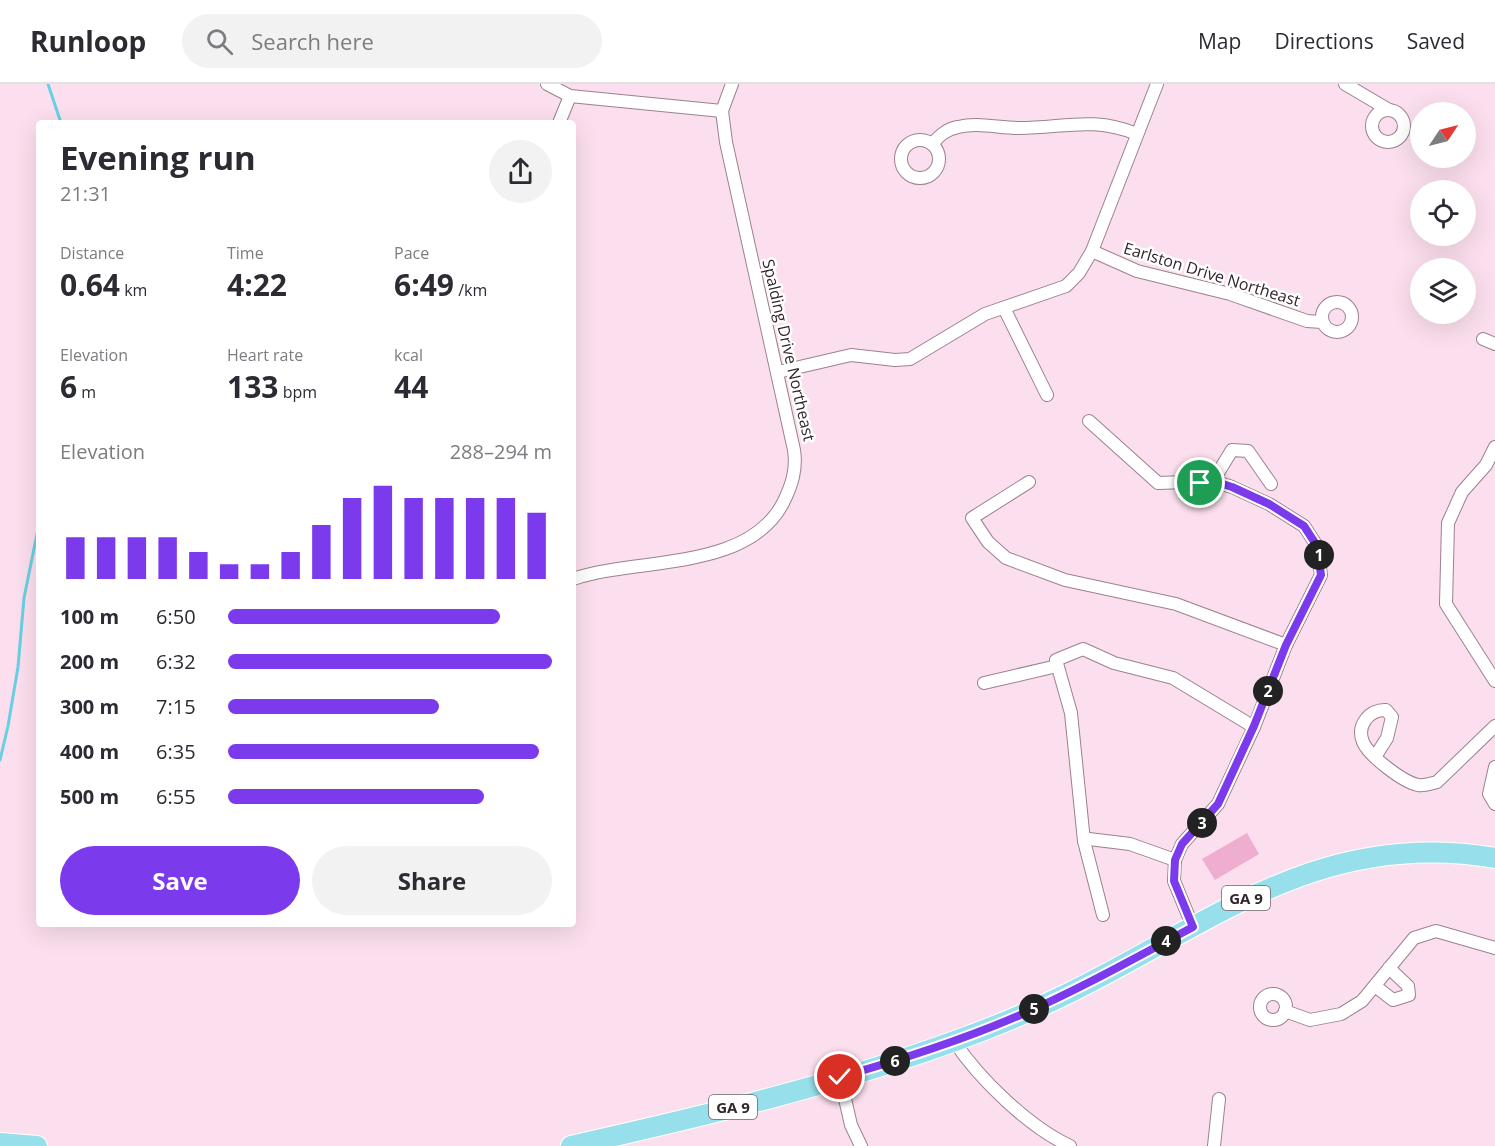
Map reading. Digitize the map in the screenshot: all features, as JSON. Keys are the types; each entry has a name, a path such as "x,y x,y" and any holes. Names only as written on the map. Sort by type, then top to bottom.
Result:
{"main road":[{"name":"GA 9","path":"571,1146 707,1114 840,1077 954,1041 1070,993 1287,879 1332,865 1373,857 1418,853 1495,858"},
{"path":"0,1143 38,1146"}],"street":[{"path":"547,84 570,96 722,111"},
{"name":"Spalding Drive Northeast","path":"576,578 614,568 708,554 733,546 754,535 769,523 790,490 796,460 778,372 731,174 722,111 732,84"},
{"path":"778,372 850,355 895,360 910,359 985,314 1066,286 1079,273 1092,251 1157,84"},
{"path":"1345,84 1389,110"},
{"path":"560,120 570,96"},
{"path":"932,144 948,130 974,124 1019,128 1099,123 1116,126 1137,135"},
{"name":"Earlston Drive Northeast","path":"1092,251 1137,271 1230,294 1307,321 1322,322"},
{"path":"1004,308 1047,395"},
{"path":"1482,339 1495,344"},
{"path":"1089,422 1158,483 1213,481 1269,504 1304,526 1317,546 1321,575 1286,645 1254,726 1218,804 1182,844 1175,860 1174,881 1193,927"},
{"path":"1495,447 1486,465 1462,492 1448,523 1446,604 1495,681"},
{"path":"1213,481 1232,450 1248,451 1271,484"},
{"path":"1029,482 972,518 988,542 1006,558 1065,580 1176,604 1286,645"},
{"path":"1103,915 1084,841 1071,713 1056,660 1083,649 1114,663 1173,678 1254,726"},
{"path":"984,683 1058,666"},
{"path":"1376,757 1392,771 1415,784 1437,782 1495,726"},
{"path":"1495,767 1489,794 1495,804"},
{"path":"1084,841 1089,839 1122,842 1175,860"},
{"path":"1285,1011 1310,1020 1341,1014 1362,1001 1414,938 1436,931 1495,948"},
{"path":"1375,986 1393,1000 1409,994 1408,986 1389,968"},
{"path":"954,1041 972,1065 1031,1121 1056,1139 1071,1146"},
{"path":"840,1077 851,1125 861,1146"},
{"path":"1214,1146 1219,1099"}],"shaded area":[{"path":"1247,833 1259,854 1215,880 1202,859"}],"waterway":[{"path":"48,84 60,120"},
{"path":"0,760 18,667 24,598 36,539"}],"route":[{"path":"840,1077 893,1062 1018,1016 1070,993 1193,927 1174,881 1175,860 1182,844 1218,804 1254,726 1286,645 1321,575 1317,546 1304,526 1269,504 1232,487 1213,481 1200,483"}]}
